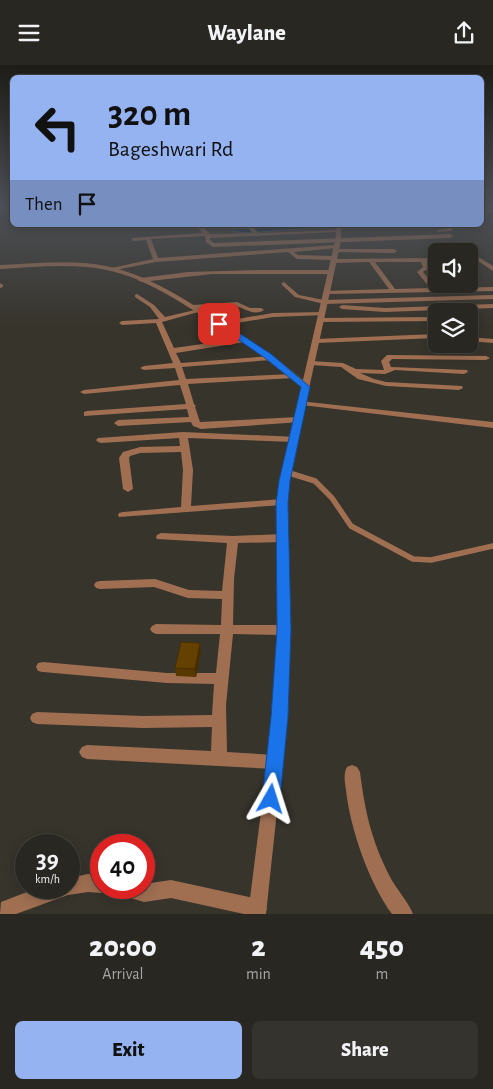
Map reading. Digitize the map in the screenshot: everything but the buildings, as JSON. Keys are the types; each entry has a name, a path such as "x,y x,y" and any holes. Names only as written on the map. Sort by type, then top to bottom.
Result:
{"street":[{"path":"151,247 156,260"},
{"path":"313,247 394,251"},
{"path":"290,251 297,257 336,247"},
{"path":"142,280 164,276 213,273 336,247"},
{"path":"155,891 171,889 258,911 280,717 284,630 282,503 286,473 336,247"},
{"path":"110,269 156,260 336,247 372,261 428,261"},
{"path":"478,259 493,269"},
{"path":"372,261 393,291"},
{"path":"424,261 426,268 420,272 428,283"},
{"path":"0,267 78,265 110,269 142,280 169,293 245,340 271,358 306,387"},
{"path":"284,284 297,296 323,307 428,318"},
{"path":"478,290 493,289"},
{"path":"219,324 323,307 393,291 428,291"},
{"path":"137,296 152,306 160,320 184,382 196,424 201,426 298,420"},
{"path":"323,307 493,297"},
{"path":"122,323 160,320 196,309 236,304 249,311 261,310"},
{"path":"478,307 493,305"},
{"path":"323,307 364,310 428,310"},
{"path":"316,341 428,336"},
{"path":"172,351 245,340"},
{"path":"478,340 493,341"},
{"path":"388,370 385,359 390,357 486,358"},
{"path":"144,368 271,358"},
{"path":"311,363 342,365 364,380 381,384 458,389"},
{"path":"351,370 385,372 398,369 464,371"},
{"path":"84,393 184,382 293,375"},
{"path":"302,403 493,425"},
{"path":"87,414 192,406"},
{"path":"118,423 195,419"},
{"path":"100,440 183,435 294,439"},
{"path":"183,435 188,469 186,509"},
{"path":"128,489 124,458 126,454 140,450 185,449"},
{"path":"123,515 282,503"},
{"path":"161,537 233,540 282,538"},
{"path":"219,757 219,721 227,629 227,595 233,540"},
{"path":"100,585 155,583 188,594 227,595"},
{"path":"156,629 284,630"},
{"path":"44,667 166,678 222,679"},
{"path":"37,718 143,722 219,721"},
{"path":"87,753 136,756 219,757 275,762"},
{"path":"352,772 358,814 364,834 392,900 404,914"},
{"path":"7,908 33,899"}],"lane":[{"path":"286,473 315,481 332,498 351,526 413,559 431,560 493,546"}],"route":[{"path":"219,324 289,371 306,387 284,481 282,503 284,630 280,717 271,799"}]}
